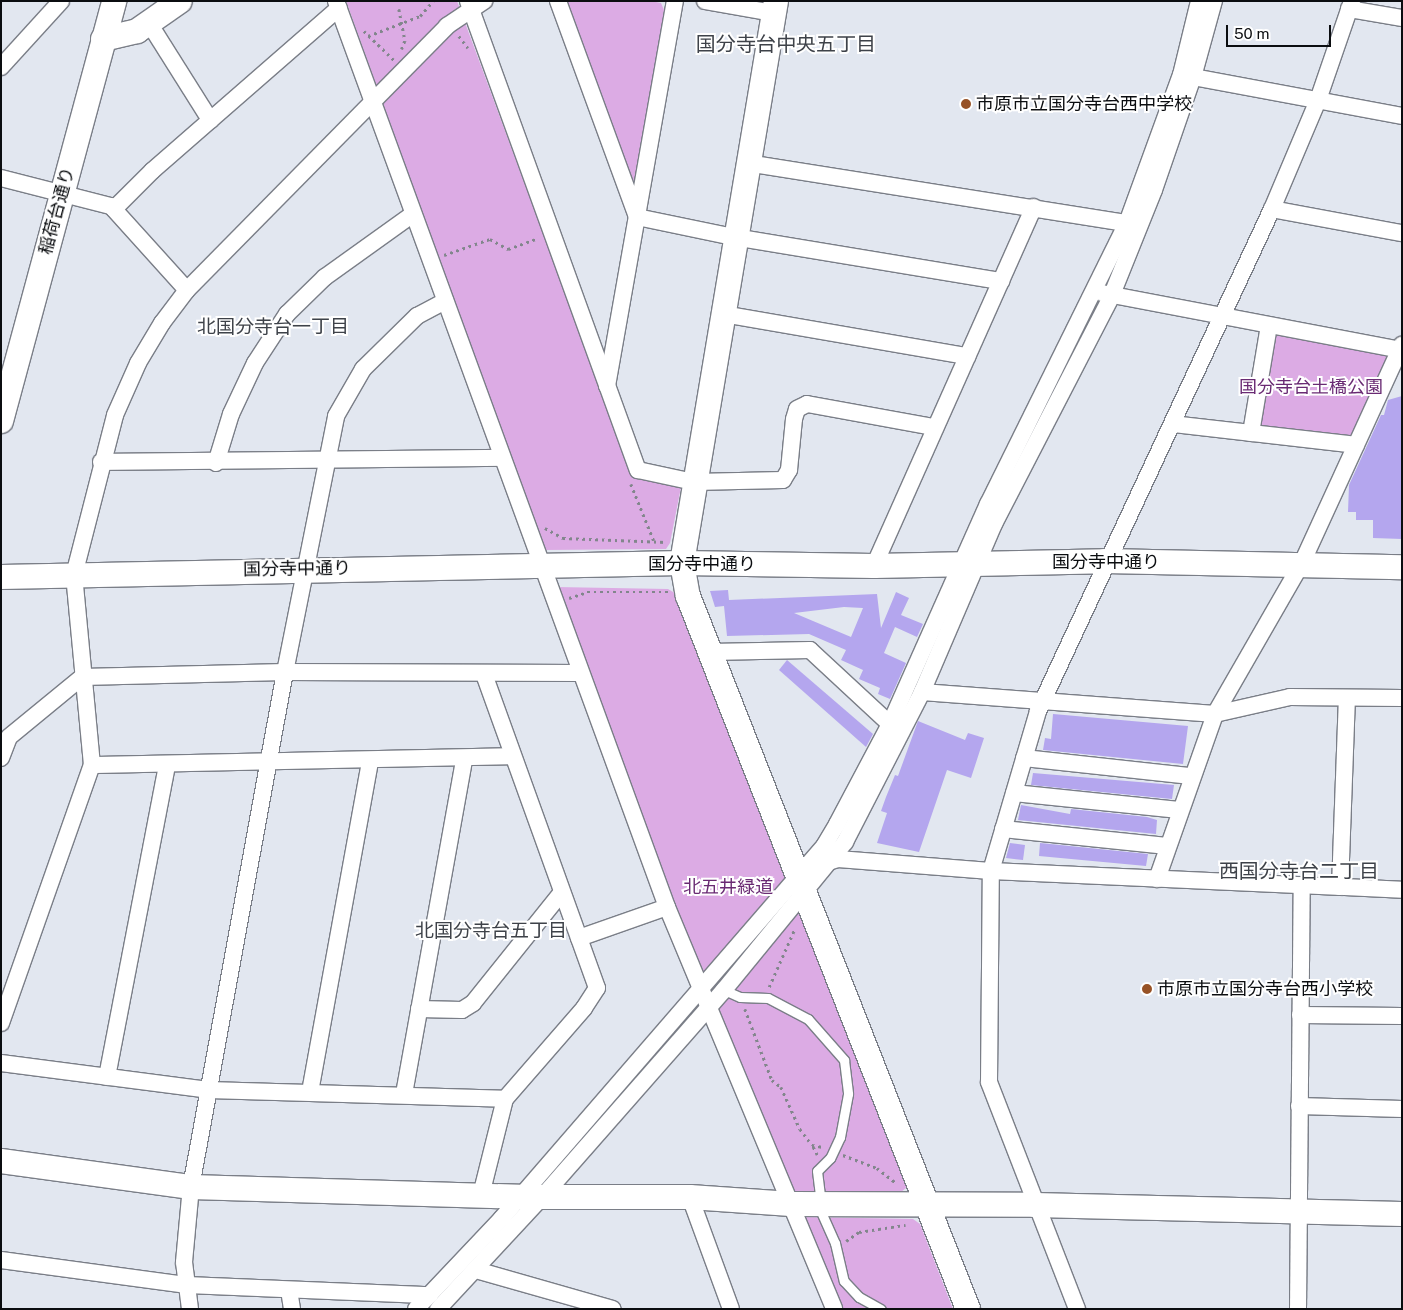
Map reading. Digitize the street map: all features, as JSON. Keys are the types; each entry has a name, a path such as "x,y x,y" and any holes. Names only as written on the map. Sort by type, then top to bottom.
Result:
{"street":[{"path":"1,67 61,1"},
{"name":"稲荷台通り","path":"1,421 61,192 114,1"},
{"path":"103,39 137,31 180,1"},
{"path":"558,1 637,217"},
{"path":"607,388 675,1"},
{"path":"705,1 775,7 734,237 723,314 694,482 677,554 688,596 930,1207 968,1309"},
{"path":"434,1302 724,990 802,884 838,824 890,724 1151,198 1187,76 1199,1"},
{"path":"1104,293 1128,223 1187,76 1214,1"},
{"path":"1,1023 92,766 82,677 74,575 101,462 115,415 138,363 162,323 187,290 375,100 399,66 474,3 607,388 638,470 694,482 784,480 789,470 794,419 797,410 807,404 934,427"},
{"path":"114,209 338,4 375,100 413,214 501,458 556,601 580,673 667,907 834,1309"},
{"path":"1076,1309 989,1082 991,871 1024,758 1044,700 1106,561 1173,424 1220,318 1272,209 1318,100 1350,5 1402,18"},
{"path":"149,23 210,120"},
{"path":"1187,76 1402,116"},
{"path":"747,163 1128,223"},
{"path":"1,178 61,192 114,209 187,290"},
{"path":"874,566 934,427 1034,207"},
{"path":"1272,209 1402,233"},
{"path":"216,463 231,414 255,363 287,314 325,277 413,214"},
{"path":"637,217 734,237 1001,281"},
{"path":"1104,293 1220,318 1401,348 1302,563 1215,714 1191,776 1157,878"},
{"path":"190,1309 187,1285 185,1226 191,1187 285,672 336,416 363,368 417,316 444,301"},
{"path":"723,314 967,356"},
{"path":"1251,433 1269,326"},
{"path":"1173,424 1356,446"},
{"path":"101,462 216,463 501,458"},
{"name":"国分寺中通り","path":"1,577 305,569 543,566 677,554 874,566 1106,561 1302,563 1402,567"},
{"path":"416,1309 434,1302 476,1270 532,1197 700,990 802,884 828,862 845,842 922,692 969,564"},
{"path":"710,652 810,650 890,724"},
{"path":"1,758 9,737 82,677 285,672 580,673"},
{"path":"480,1195 505,1099 584,1008 597,988 484,674"},
{"path":"922,692 1215,714 1290,697 1402,698"},
{"path":"1340,887 1347,698"},
{"path":"92,766 464,760 512,756"},
{"path":"1024,758 1191,776"},
{"path":"404,1094 464,760"},
{"path":"310,1092 370,762"},
{"path":"107,1077 167,765"},
{"path":"1014,793 1179,810"},
{"path":"1004,829 1167,846"},
{"path":"828,862 838,859 991,871 1402,890"},
{"path":"1298,1309 1297,1210 1302,886"},
{"path":"419,1009 462,1010 473,1003 562,892"},
{"path":"579,938 667,907"},
{"path":"1300,1015 1402,1016"},
{"path":"1,1062 208,1090 404,1094 505,1099"},
{"path":"1299,1106 1402,1109"},
{"path":"1,1162 191,1187 532,1197 690,1196 791,1204 930,1207 1035,1205 1402,1214"},
{"path":"690,1196 731,1309"},
{"path":"1,1260 187,1285 289,1290 434,1302"},
{"path":"476,1270 613,1309"},
{"path":"289,1290 292,1309"}],"lane":[{"path":"724,990 745,997 764,998 808,1019 844,1060 848,1094 840,1137 831,1154 818,1171 820,1196"},
{"path":"822,1214 836,1247 844,1281 859,1297 881,1309"}],"path":[{"path":"368,36 420,16 433,1"},
{"path":"399,9 404,41 399,66"},
{"path":"362,30 399,66"},
{"path":"443,256 490,239 508,249 538,238"},
{"path":"542,526 563,538 663,541 677,554"},
{"path":"556,601 587,592 668,592"},
{"path":"764,998 796,924"},
{"path":"745,997 745,1016 772,1080 781,1087 800,1129 812,1145"},
{"path":"831,1154 877,1168 896,1183"},
{"path":"836,1247 859,1232 907,1224"}],"green space":[{"path":"346,1 457,1 633,477 681,487 670,543 666,549 544,550"},
{"path":"564,1 651,1 661,3 664,10 639,179 631,181"},
{"name":"国分寺台土橋公園","path":"1275,333 1384,352 1387,357 1353,434 1345,437 1260,428"},
{"name":"北五井緑道","path":"556,587 668,589 678,595 907,1187 900,1193 792,1191 671,903"},
{"path":"802,1217 913,1219 920,1224 953,1309 840,1309"}],"building":[{"path":"1402,396 1402,539 1373,538 1373,520 1356,520 1356,512 1348,512 1349,485 1381,415 1384,415 1388,400"},
{"path":"728,590 729,600 877,594 881,628 896,592 909,598 901,615 923,624 917,637 895,627 884,653 906,663 890,699 878,694 880,688 859,679 863,670 841,660 846,650 809,634 727,636 724,606 715,607 710,591","holes":["844,607 863,608 851,637 794,613"]},
{"path":"787,660 873,734 866,747 779,670"},
{"path":"1053,714 1188,726 1183,764 1043,750 1045,738 1051,739"},
{"path":"918,721 965,740 968,733 984,738 971,778 947,770 919,852 877,843 887,813 881,811 895,775 898,776"},
{"path":"1033,773 1174,785 1172,799 1031,785"},
{"path":"1021,805 1070,814 1071,809 1147,817 1157,820 1156,834 1018,820"},
{"path":"1010,843 1025,845 1023,860 1006,858"},
{"path":"1040,843 1148,854 1146,866 1039,856"}],"place":[{"name":"市原市立国分寺台西中学校","path":"966,104"},
{"name":"市原市立国分寺台西小学校","path":"1147,989"}],"district":[{"name":"国分寺台中央五丁目","path":"786,44"},
{"name":"北国分寺台一丁目","path":"273,327"},
{"name":"西国分寺台二丁目","path":"1299,871"},
{"name":"北国分寺台五丁目","path":"491,931"}]}
